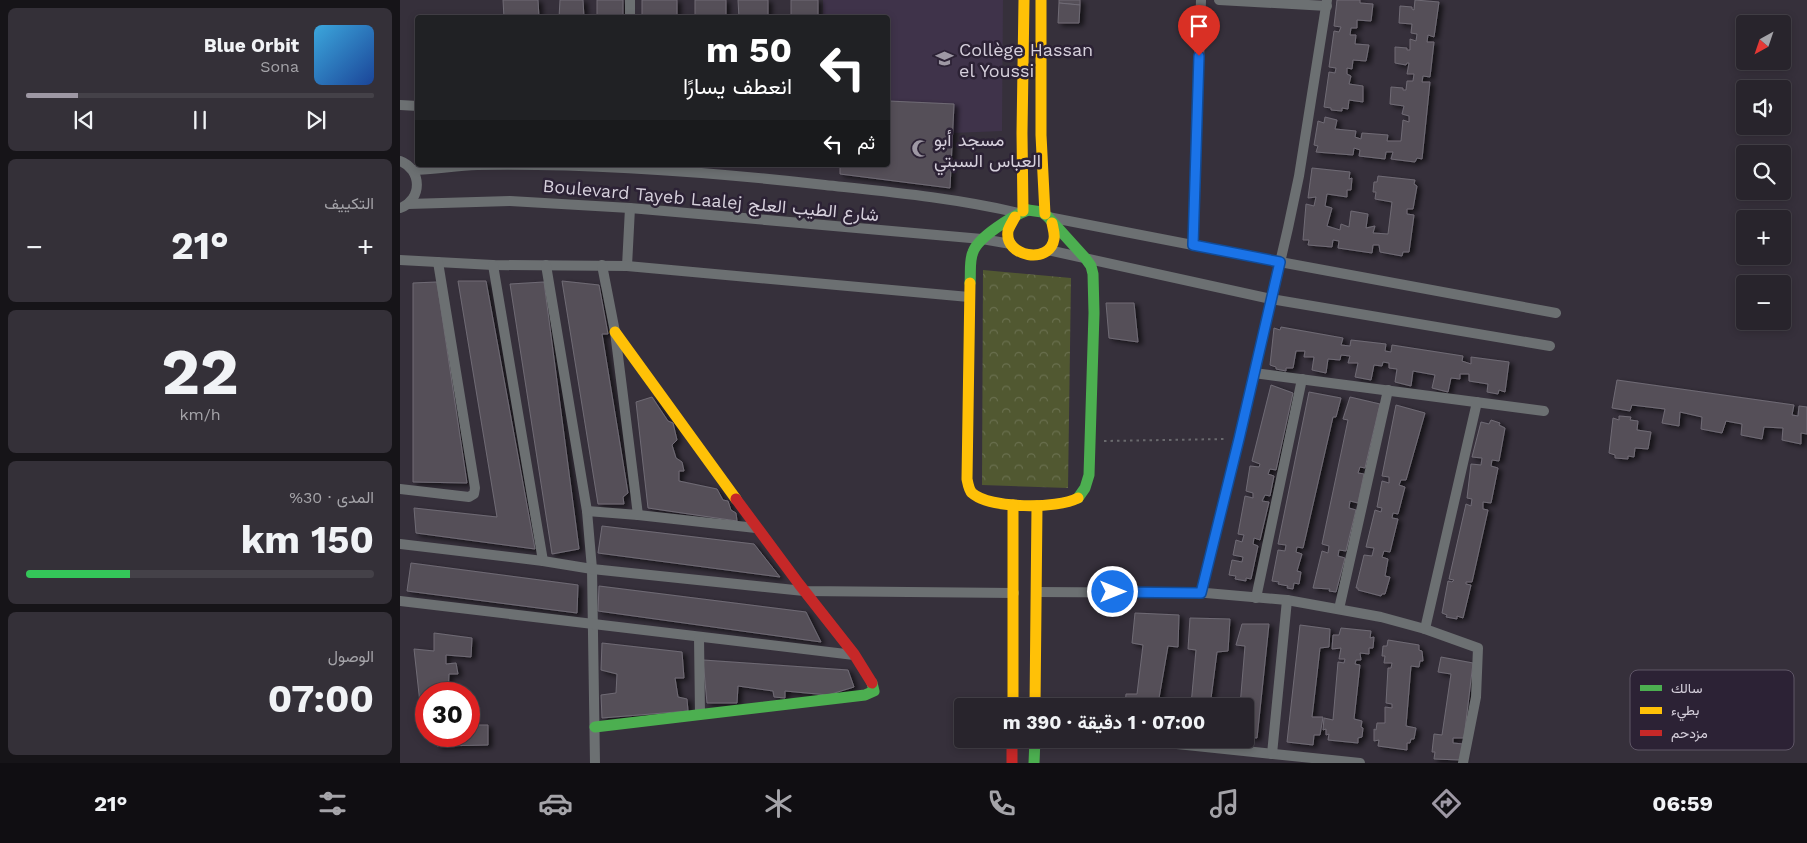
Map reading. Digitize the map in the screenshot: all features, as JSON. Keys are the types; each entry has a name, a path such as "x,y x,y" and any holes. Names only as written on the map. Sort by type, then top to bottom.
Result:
{"street":[{"path":"630,0 630,15"},
{"path":"1024,0 1019,214 1009,229 1011,244 1021,254 1028,256 1042,254 1048,250 1054,237 1048,218 1041,135 1041,0"},
{"path":"1193,245 1201,0"},
{"path":"1201,593 1239,439 1299,176 1327,3 1219,0"},
{"path":"400,105 415,106"},
{"path":"402,159 413,170 417,179 414,197 403,208"},
{"name":"Boulevard Tayeb Laalej شارع الطيب العلج","path":"413,170 451,167"},
{"name":"Boulevard Tayeb Laalej شارع الطيب العلج","path":"640,167 914,195 995,207 1019,214"},
{"name":"Boulevard Tayeb Laalej شارع الطيب العلج","path":"403,208 510,201 630,208 1011,244"},
{"path":"627,266 630,208"},
{"path":"1035,210 1048,218 1091,266 1093,293 1089,475 1085,489 1072,502 1036,506 1013,505 981,499 973,494 968,486 969,297 972,253 976,244 1019,214 1035,210"},
{"path":"1048,218 1556,313"},
{"path":"1048,250 1271,299 1550,346"},
{"path":"400,260 493,264 627,266 969,297"},
{"path":"400,490 469,497 474,494 476,488 438,262"},
{"path":"493,264 542,561"},
{"path":"546,265 587,511 592,570 595,763"},
{"path":"602,265 615,332 638,514"},
{"path":"595,727 874,691 874,685 854,655 756,528 687,429 615,332"},
{"path":"1254,373 1544,411"},
{"path":"1256,598 1302,379"},
{"path":"1339,610 1388,390"},
{"path":"1425,630 1477,402"},
{"path":"1013,505 1013,698"},
{"path":"1035,698 1036,506"},
{"path":"587,511 638,514 756,528"},
{"path":"400,544 542,561 592,570 804,591 1014,592"},
{"path":"1036,592 1201,593 1288,600 1381,617 1478,648 1476,697 1463,763"},
{"path":"1272,754 1288,600"},
{"path":"400,601 592,622 699,637 854,655"},
{"path":"699,637 700,714"},
{"path":"1012,748 1012,763"},
{"path":"1034,763 1035,748"},
{"path":"1215,748 1360,763"}],"path":[{"path":"1090,441 1239,439"}],"shaded area":[{"name":"Collège Hassan el Youssi","path":"823,0 1003,0 1002,131 953,133 954,104 890,101 890,15 823,15"}],"green space":[{"path":"983,270 1071,278 1068,488 982,485"}],"building":[{"path":"503,0 538,0 539,15 504,15"},
{"path":"560,0 583,0 584,15 559,15"},
{"path":"597,0 623,0 623,15 597,15"},
{"path":"642,0 677,0 677,15 642,15"},
{"path":"695,0 726,0 726,15 695,15"},
{"path":"738,0 768,0 768,15 739,15"},
{"path":"791,0 818,0 818,15 791,15"},
{"path":"1059,0 1080,0 1080,5 1059,3"},
{"path":"1337,0 1360,0 1360,3 1373,4 1371,21 1357,20 1357,28 1351,28 1350,35 1356,35 1355,44 1369,45 1366,61 1353,60 1352,69 1347,68 1347,74 1351,76 1349,84 1363,86 1363,102 1349,100 1348,109 1342,108 1342,111 1324,107 1329,72 1335,73 1336,68 1329,67 1334,31 1339,32 1341,27 1334,26"},
{"path":"1415,0 1439,2 1434,37 1428,35 1427,42 1434,42 1430,77 1423,76 1422,82 1430,82 1422,159 1417,158 1415,162 1391,159 1393,152 1386,152 1385,159 1359,156 1360,150 1354,148 1353,155 1316,152 1318,146 1314,145 1318,121 1324,123 1325,117 1337,120 1335,129 1356,131 1355,137 1361,139 1362,133 1388,135 1387,141 1401,141 1403,120 1409,122 1409,116 1402,114 1404,106 1390,104 1391,87 1406,90 1407,81 1413,81 1414,74 1407,74 1409,63 1406,65 1395,63 1395,47 1410,50 1410,39 1416,41 1417,34 1411,33 1412,24 1399,23 1400,6 1412,7 1414,10"},
{"path":"1059,3 1080,5 1079,23 1058,23"},
{"name":"مسجد أبو العباس السبتي","path":"890,101 954,104 950,188 840,174 840,167 890,167"},
{"path":"1312,168 1350,172 1349,179 1352,178 1351,190 1347,190 1347,197 1327,194 1325,206 1332,208 1327,226 1340,230 1341,224 1349,227 1351,211 1368,214 1366,228 1375,226 1373,233 1388,234 1392,202 1375,199 1376,192 1373,192 1374,182 1377,182 1378,176 1415,180 1414,184 1417,186 1413,209 1407,209 1407,214 1414,215 1409,252 1403,252 1402,256 1380,252 1379,245 1373,245 1372,253 1338,248 1339,241 1333,240 1332,247 1308,245 1309,240 1303,240 1306,204 1314,206 1316,197 1308,198"},
{"path":"458,281 486,281 535,549 416,533 414,508 497,517"},
{"path":"562,281 599,285 608,334 602,334 628,493 623,497 624,504 598,504"},
{"path":"437,282 467,483 413,482 413,283"},
{"path":"544,282 579,549 552,554 510,284"},
{"path":"1106,303 1134,303 1138,342 1109,338"},
{"path":"1281,327 1343,338 1341,345 1350,346 1351,340 1386,344 1385,351 1391,352 1392,345 1463,356 1462,361 1471,364 1471,357 1509,362 1505,392 1499,390 1498,394 1487,392 1488,384 1469,381 1469,374 1460,374 1460,379 1451,378 1448,392 1432,388 1435,375 1413,371 1411,386 1395,382 1397,369 1389,368 1389,363 1383,362 1382,366 1374,365 1371,380 1355,377 1358,363 1348,363 1350,356 1341,355 1340,360 1328,359 1326,373 1312,370 1314,357 1304,357 1305,351 1296,351 1293,368 1286,368 1286,371 1276,369 1276,367 1270,365 1274,328 1280,330"},
{"path":"1617,380 1794,405 1792,415 1798,416 1799,406 1807,407 1807,434 1801,433 1801,444 1782,440 1783,428 1764,427 1762,439 1741,435 1742,424 1726,421 1722,433 1701,429 1702,417 1680,412 1679,426 1662,423 1665,409 1632,405 1630,411 1612,408"},
{"path":"1271,385 1293,393 1276,470 1270,469 1268,474 1274,476 1270,496 1265,495 1262,501 1269,502 1260,540 1254,538 1253,544 1258,546 1251,579 1246,578 1246,581 1235,579 1236,576 1229,575 1232,560 1242,562 1243,557 1233,555 1236,540 1242,542 1244,535 1238,534 1245,496 1253,498 1253,493 1246,491 1250,466 1259,467 1260,464 1252,461"},
{"path":"1309,392 1341,398 1336,417 1333,417 1303,548 1297,547 1296,552 1302,554 1297,571 1301,572 1299,584 1294,583 1293,589 1278,584 1279,582 1272,581 1278,550 1285,551 1286,545 1278,544"},
{"path":"652,397 668,421 673,423 677,440 672,445 676,458 682,462 684,471 679,471 679,481 717,489 723,500 728,501 731,510 736,513 737,521 648,508 636,402"},
{"path":"1350,397 1380,404 1365,468 1360,467 1358,473 1364,474 1358,503 1350,501 1349,508 1356,510 1346,551 1339,550 1338,556 1345,558 1336,592 1329,591 1330,589 1313,588 1322,551 1328,553 1329,546 1322,544 1348,420 1343,419"},
{"path":"1396,405 1425,413 1406,480 1401,480 1399,485 1405,487 1398,514 1393,513 1392,518 1398,519 1390,552 1384,551 1382,557 1388,559 1385,576 1390,577 1385,594 1381,596 1356,588 1364,555 1372,556 1374,548 1366,547 1375,510 1381,512 1382,508 1377,507 1382,481 1389,483 1389,477 1382,476"},
{"path":"1619,416 1631,417 1630,420 1638,421 1637,430 1651,432 1648,449 1635,448 1634,457 1628,456 1628,459 1615,458 1615,455 1609,453 1613,418 1619,420"},
{"path":"1491,420 1500,423 1499,425 1505,428 1499,461 1492,460 1491,466 1498,468 1491,503 1483,502 1483,509 1488,510 1472,582 1466,582 1466,584 1471,585 1463,618 1457,616 1457,619 1446,617 1447,615 1442,613 1448,581 1452,582 1454,580 1449,579 1466,504 1471,506 1472,499 1467,498 1471,464 1481,465 1482,458 1472,457 1481,422 1489,424"},
{"path":"602,526 754,544 780,577 598,553"},
{"path":"411,563 578,585 577,613 407,591"},
{"path":"599,586 806,612 821,642 598,611"},
{"path":"1135,613 1179,615 1178,647 1168,646 1159,698 1126,698 1126,694 1137,694 1143,645 1132,643"},
{"path":"1190,618 1230,619 1228,651 1217,652 1211,698 1192,698 1196,650 1188,649"},
{"path":"1242,624 1269,624 1257,738 1254,738 1254,698 1241,698 1245,646 1236,645"},
{"path":"1300,625 1330,629 1329,647 1320,648 1312,717 1323,717 1320,735 1314,735 1313,745 1287,742"},
{"path":"1341,628 1371,631 1370,638 1374,637 1373,648 1369,648 1369,654 1360,653 1361,660 1356,660 1355,664 1360,665 1354,719 1362,721 1361,727 1363,728 1362,737 1358,738 1358,743 1328,740 1329,734 1326,735 1326,729 1323,730 1324,718 1333,720 1338,662 1344,663 1345,659 1339,659 1341,648 1332,649 1333,635 1339,635"},
{"path":"434,633 472,638 471,657 446,655 446,664 456,663 458,674 449,674 449,682 418,682 414,649 434,651"},
{"path":"1388,640 1419,645 1419,650 1422,651 1423,661 1420,661 1419,667 1411,666 1406,726 1416,728 1414,739 1407,743 1407,750 1378,746 1379,740 1374,741 1374,729 1376,730 1377,723 1385,723 1385,707 1392,708 1392,704 1386,703 1388,668 1391,668 1392,663 1384,663 1385,656 1382,656 1383,646 1387,646"},
{"path":"602,643 682,652 684,678 675,678 678,697 687,699 688,711 602,718 601,695 616,693 617,674 601,670"},
{"path":"1441,657 1473,663 1464,738 1453,738 1453,743 1463,744 1461,760 1434,759 1435,752 1432,752 1434,734 1442,735 1451,674 1438,672"},
{"path":"703,660 848,670 854,687 828,695 785,691 785,698 774,697 773,691 738,686 737,703 707,703"},
{"path":"480,725 488,725 488,745 480,745"}],"traffic: fast":[{"path":"1028,210 1042,212 1048,217 1086,259 1091,266 1093,274 1094,313 1089,475 1085,488 1078,498"},
{"path":"970,283 971,259 976,246 997,227 1028,210"},
{"path":"595,727 865,695 874,691 872,683"},
{"path":"1034,763 1035,748"}],"traffic: slow":[{"path":"1023,211 1024,0"},
{"path":"1041,0 1041,135 1045,214"},
{"path":"1015,217 1008,231 1009,240 1013,247 1020,252 1028,254 1037,255 1051,247 1054,239 1052,223"},
{"path":"970,283 967,479 970,490 981,498 1008,505 1055,504 1078,498"},
{"path":"615,332 736,499"},
{"path":"1013,505 1013,698"},
{"path":"1035,698 1037,506"}],"traffic: jam":[{"path":"736,499 854,654 872,683"},
{"path":"1012,748 1012,763"}],"place":[{"name":"Collège Hassan el Youssi","path":"945,59"},
{"name":"مسجد أبو العباس السبتي","path":"920,149"}],"route":[{"path":"1113,592 1201,593 1280,262 1193,245 1199,56"}]}
